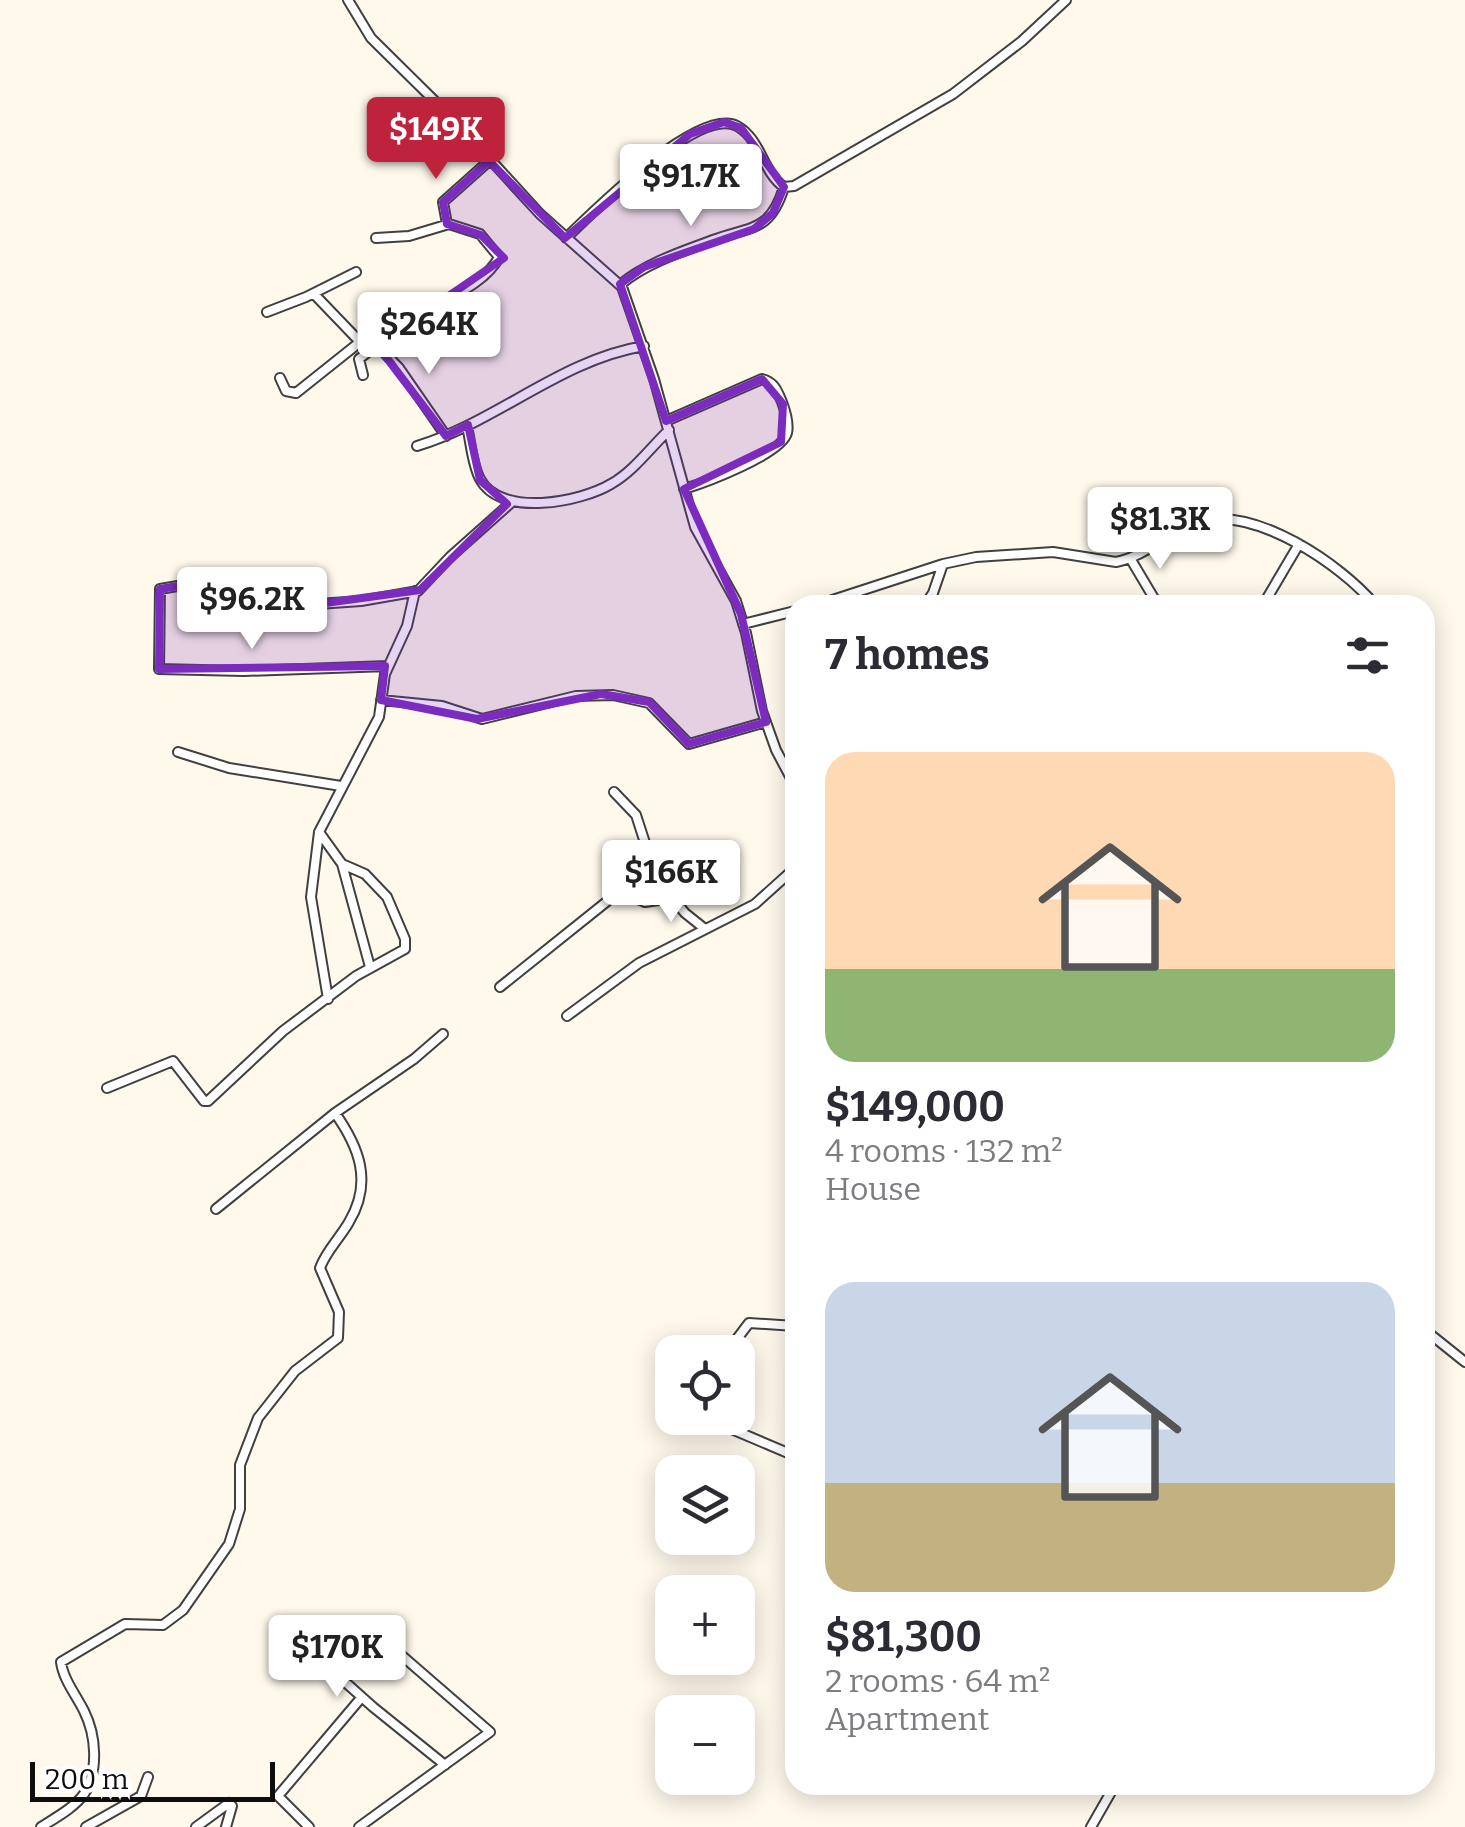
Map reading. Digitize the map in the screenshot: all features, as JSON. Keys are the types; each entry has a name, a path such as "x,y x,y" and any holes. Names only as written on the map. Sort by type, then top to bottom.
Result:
{"street":[{"path":"348,0 371,38 455,121 489,162 620,285 644,346 695,528 730,589 744,624 766,722 785,762"},
{"path":"566,238 629,181 690,134 710,124 724,122 741,128 760,151 776,181 784,187 794,186 953,94 1022,41 1066,0"},
{"path":"447,224 443,202 489,162"},
{"path":"620,285 644,267 718,238 754,229 773,213 784,187"},
{"path":"363,375 358,361 373,348 470,286 498,261 497,251 480,234 447,224 412,236 376,238"},
{"path":"267,312 356,272"},
{"path":"314,294 360,342 399,368 446,436"},
{"path":"280,378 286,391 298,392 360,342"},
{"path":"416,446 467,426 591,360 644,346"},
{"path":"467,426 480,480 503,499 567,500 602,489 626,473 668,426 762,379 772,383 786,414 787,432 782,442 750,462 684,490"},
{"path":"388,666 244,671 159,669 160,589 207,582 276,599 318,604 415,591 513,501"},
{"path":"847,595 942,564 1033,551 1116,562 1130,558 1164,536 1212,518 1258,528 1299,544 1348,575 1366,595"},
{"path":"1269,595 1299,544"},
{"path":"1130,558 1152,595"},
{"path":"932,595 942,564"},
{"path":"328,999 310,897 319,832 379,718 388,666 407,626 415,591"},
{"path":"744,624 785,614"},
{"path":"381,700 442,706 482,719 576,696 613,695 649,702 689,744 766,722"},
{"path":"178,752 229,768 341,786"},
{"path":"614,792 635,814 653,871 672,898 705,928"},
{"path":"319,832 342,864 370,967"},
{"path":"107,1088 173,1061 204,1101 208,1101 272,1040 370,967 403,951 405,939 387,897 377,884 342,864"},
{"path":"567,1016 639,962 756,904 785,877"},
{"path":"500,986 618,892 624,891 645,902 672,898"},
{"path":"216,1209 335,1113 414,1059 443,1034"},
{"path":"40,1827 76,1803 92,1774 94,1749 89,1722 65,1676 62,1662 125,1624 157,1626 178,1616 216,1568 229,1544 240,1509 240,1465 258,1418 294,1371 338,1338 340,1312 320,1268 352,1218 360,1190 360,1160 357,1146 335,1113"},
{"path":"740,1335 749,1323 785,1325"},
{"path":"1435,1338 1465,1362"},
{"path":"746,1435 785,1452"},
{"path":"359,1827 485,1738 490,1730 365,1624 346,1638 326,1663 361,1698 445,1765"},
{"path":"309,1827 278,1796 361,1698"},
{"path":"86,1827 141,1796 148,1777"},
{"path":"1092,1827 1110,1795"},
{"path":"196,1827 229,1802 232,1806 226,1827"}],"highlighted area":[{"path":"724,122 741,128 784,187 773,213 754,229 644,267 620,284 666,421 762,379 783,404 781,442 684,489 741,614 766,722 689,744 649,702 601,694 477,719 381,700 385,666 159,669 160,589 207,581 318,604 420,590 507,504 480,480 468,425 446,436 377,345 504,258 481,235 447,224 443,202 489,161 565,238 690,134"}]}
